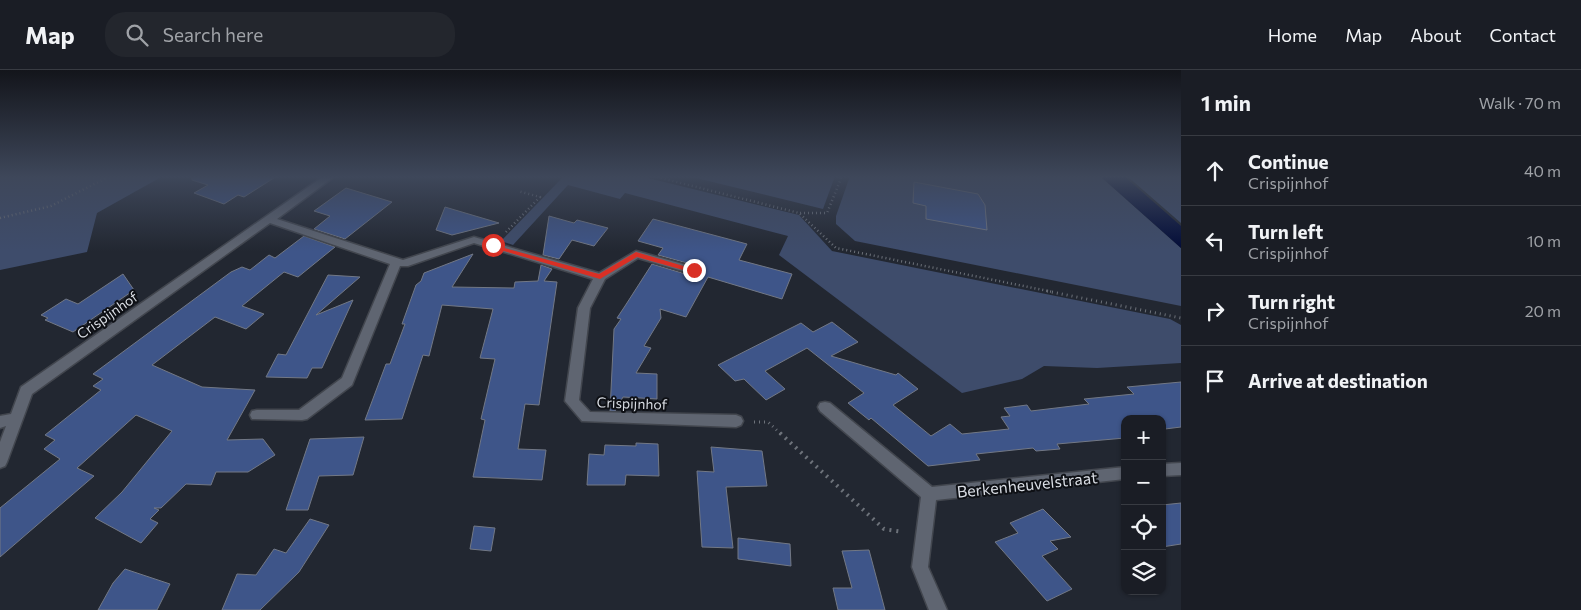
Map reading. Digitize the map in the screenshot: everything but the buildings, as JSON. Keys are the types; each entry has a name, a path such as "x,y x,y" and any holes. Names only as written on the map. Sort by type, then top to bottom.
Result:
{"street":[{"name":"Crispijnhof","path":"0,462 26,391 294,201"},
{"path":"268,219 404,264 474,240 600,277 636,254 694,270"},
{"path":"257,415 302,415 347,381 396,262"},
{"name":"Crispijnhof","path":"600,277 584,308 572,401 587,417 736,421"},
{"path":"825,407 929,494 920,567 938,610"},
{"path":"0,422 15,418"},
{"path":"1166,470 1181,469"},
{"name":"Berkenheuvelstraat","path":"929,494 1121,473"}],"path":[{"path":"0,218 51,206 60,201"},
{"path":"493,245 537,201"},
{"path":"752,201 799,213 828,213 832,201"},
{"path":"799,213 836,248 1181,318"},
{"path":"736,421 768,422 884,529 923,536"}],"shaded area":[{"path":"0,201 118,201 97,213 87,252 0,270"},
{"path":"540,201 553,201 513,245 501,241"},
{"path":"656,201 743,201 799,215 832,251 1170,319 1181,325 1181,363 1097,368 1044,366 1022,379 962,393 779,255 788,236"},
{"path":"791,201 826,201 823,209"},
{"path":"841,201 1128,201 1181,248 1181,306 855,241 836,224 836,216"},
{"path":"1128,201 1153,201 1181,226 1181,248"},
{"path":"1156,201 1181,201 1181,223"}],"route":[{"path":"493,245 600,277 636,254 694,270"}]}
